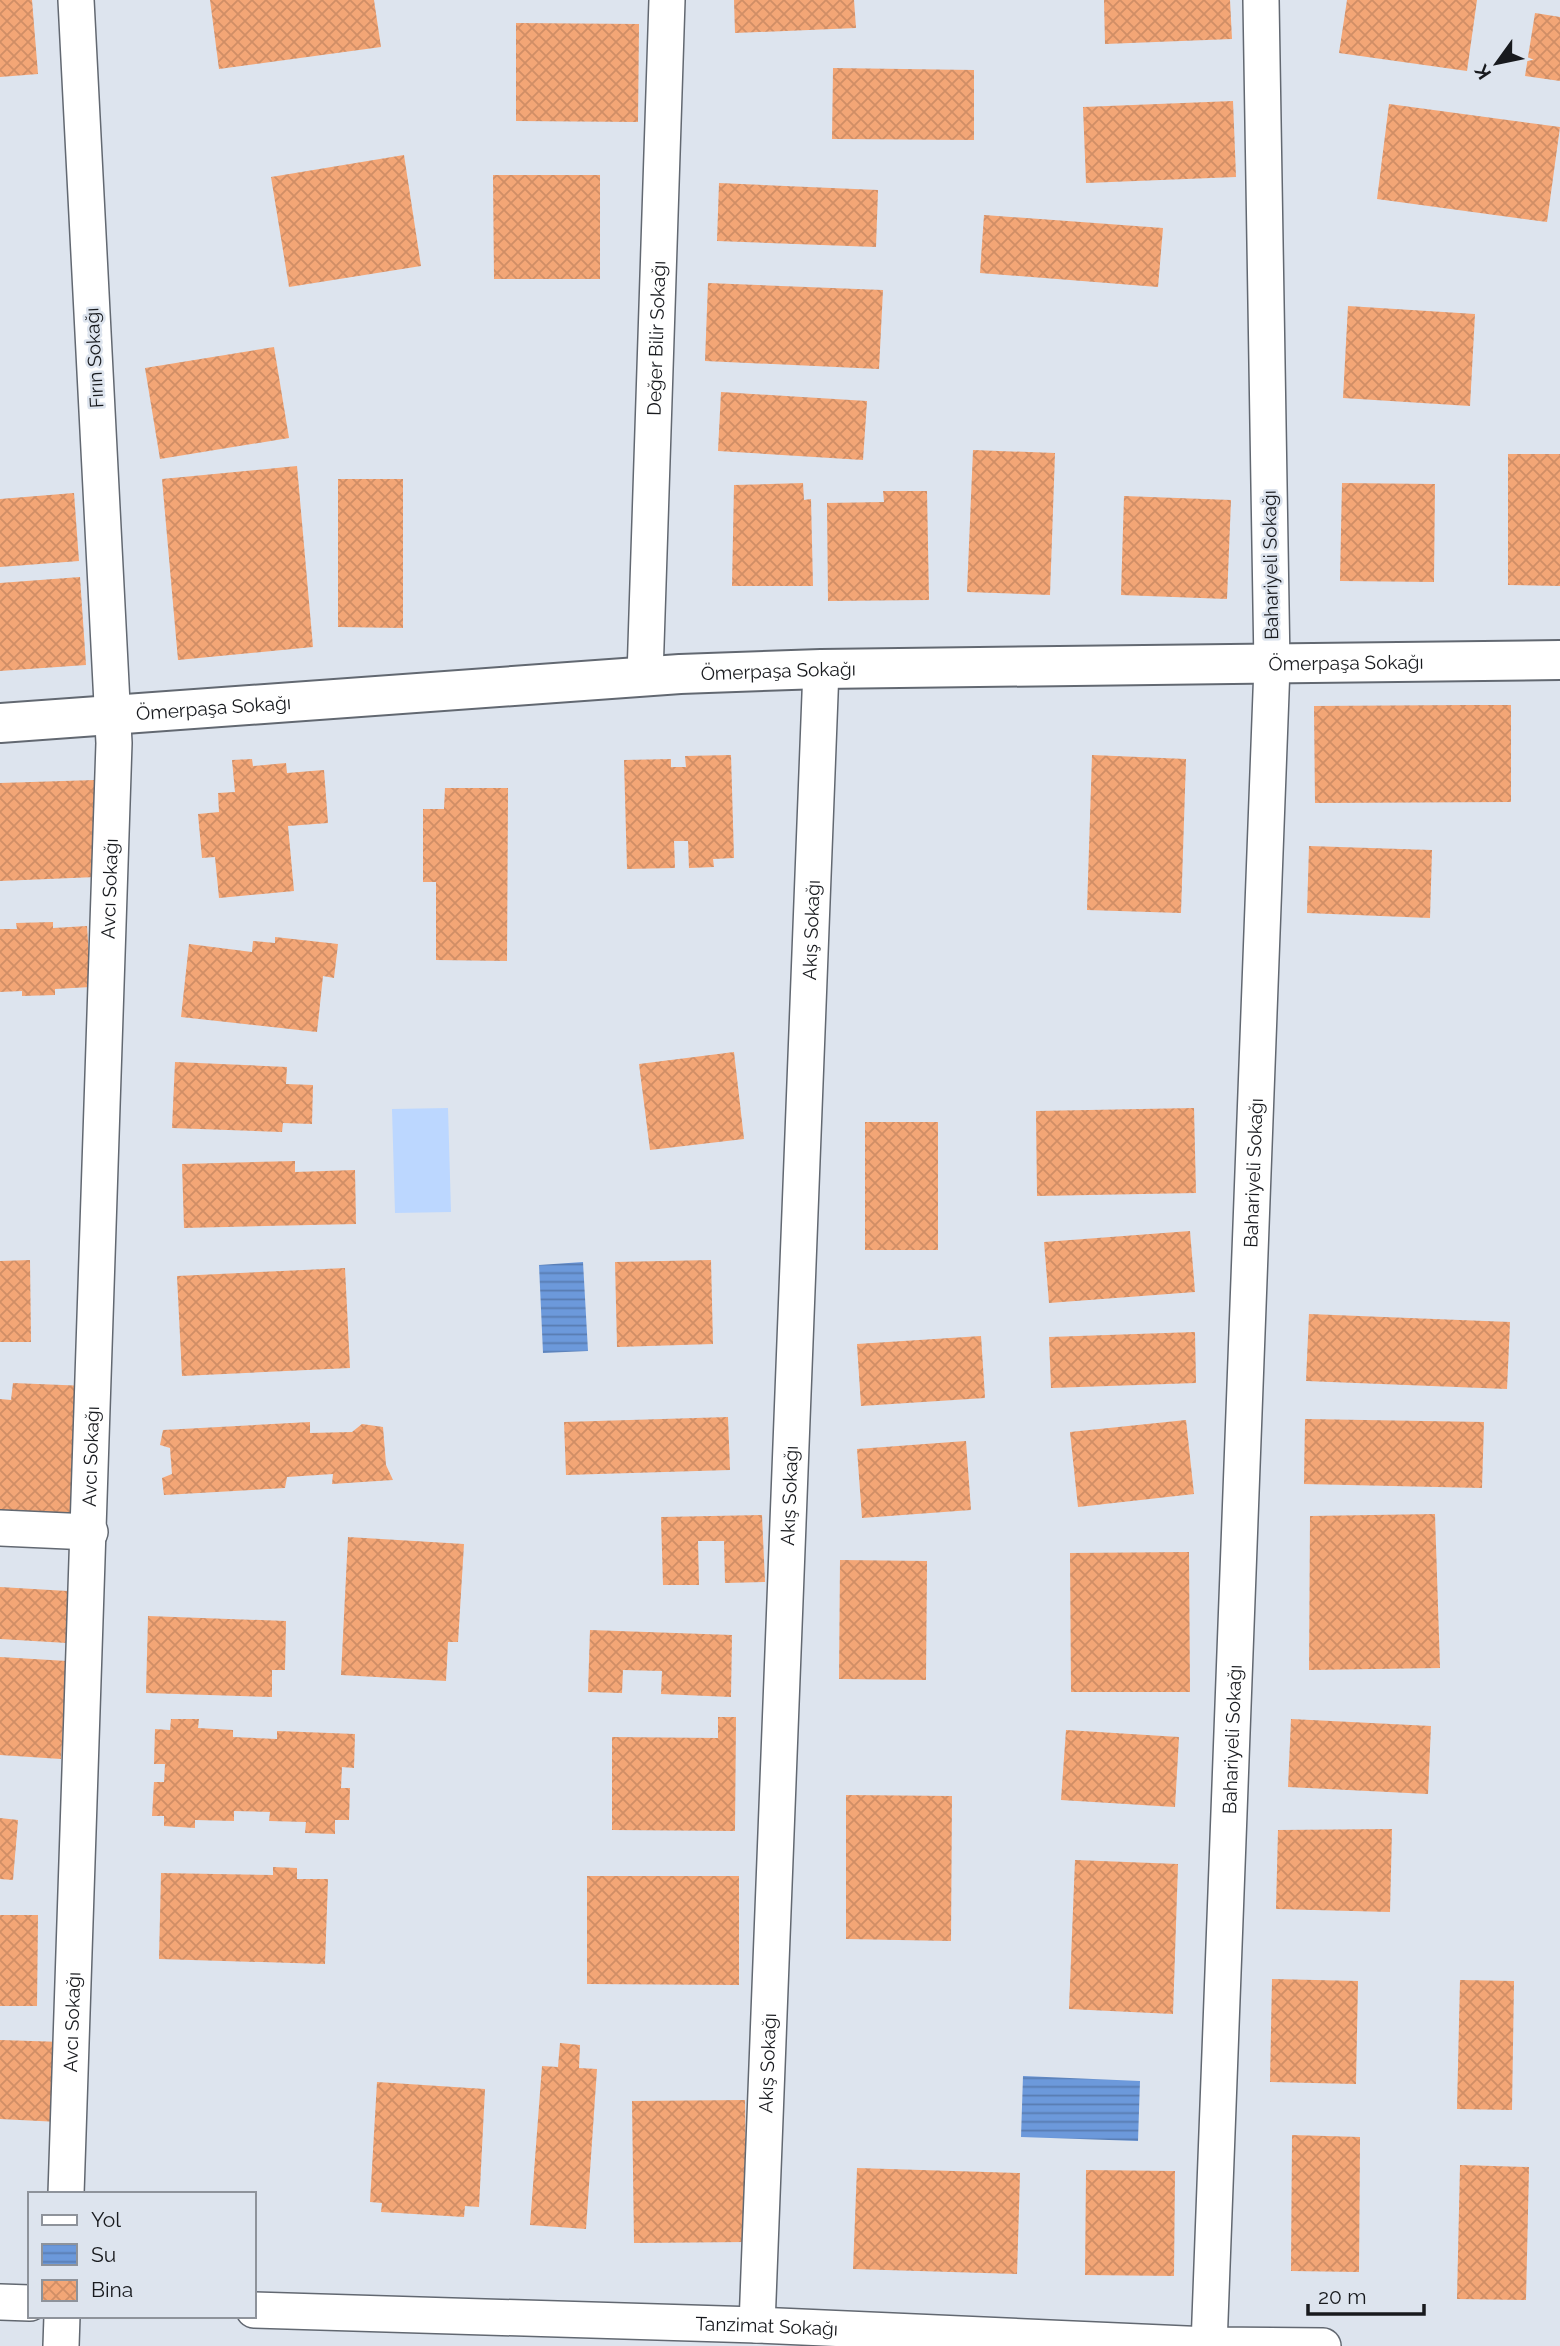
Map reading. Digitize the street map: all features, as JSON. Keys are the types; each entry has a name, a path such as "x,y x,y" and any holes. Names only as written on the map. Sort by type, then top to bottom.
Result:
{"street":[{"name":"Fırın Sokağı","path":"75,0 113,717"},
{"name":"Değer Bilir Sokağı","path":"645,676 667,0"},
{"name":"Bahariyeli Sokağı","path":"1209,2345 1272,666 1261,0"},
{"name":"Ömerpaşa Sokağı","path":"0,723 113,717 645,676 821,669 1272,666 1560,660"},
{"name":"Akış Sokağı","path":"757,2325 821,669"},
{"name":"Avcı Sokağı","path":"66,2192 90,1532 113,717"},
{"path":"0,1528 90,1532"},
{"path":"0,2302 28,2303"},
{"name":"Tanzimat Sokağı","path":"256,2310 757,2325 1209,2345 1323,2346"},
{"path":"61,2346 62,2318"}],"shaded area":[{"path":"448,1108 451,1212 395,1213 392,1109"}],"water":[{"path":"583,1262 588,1351 543,1353 539,1265"},
{"path":"1023,2076 1140,2081 1138,2141 1021,2137"}],"building":[{"path":"0,0 32,0 38,74 0,77"},
{"path":"210,0 374,0 381,47 219,69"},
{"path":"734,0 854,0 856,28 735,33"},
{"path":"1104,0 1230,0 1232,39 1105,44"},
{"path":"1347,0 1477,0 1467,71 1339,53"},
{"path":"1535,13 1560,17 1560,81 1525,76"},
{"path":"516,23 639,24 638,122 516,121"},
{"path":"833,68 974,70 974,140 832,139"},
{"path":"1233,101 1236,177 1086,183 1083,107"},
{"path":"1389,104 1560,127 1547,222 1377,199"},
{"path":"404,155 421,266 289,287 271,177"},
{"path":"493,175 600,175 600,279 494,279"},
{"path":"719,183 878,190 876,247 717,241"},
{"path":"984,215 1163,228 1158,287 980,273"},
{"path":"708,283 883,290 879,369 705,361"},
{"path":"1348,306 1475,314 1470,406 1343,398"},
{"path":"274,347 289,438 160,459 145,368"},
{"path":"721,392 867,401 863,460 718,451"},
{"path":"973,450 1055,453 1050,595 967,592"},
{"path":"1508,454 1560,454 1560,586 1508,585"},
{"path":"297,466 313,647 178,660 162,479"},
{"path":"338,479 403,479 403,628 338,627"},
{"path":"803,483 804,500 811,499 813,586 732,586 734,485"},
{"path":"1342,483 1435,484 1434,582 1340,581"},
{"path":"883,491 927,491 929,600 828,601 827,503 884,502"},
{"path":"74,493 79,561 0,567 0,499"},
{"path":"1124,496 1231,500 1227,599 1121,595"},
{"path":"80,577 86,665 0,671 0,583"},
{"path":"1511,705 1511,802 1315,803 1314,706"},
{"path":"731,755 734,858 713,859 714,867 689,868 688,841 674,841 675,868 627,869 624,760 671,759 671,767 686,767 685,756"},
{"path":"1092,755 1186,759 1181,913 1087,910"},
{"path":"252,759 253,766 286,763 287,773 324,770 328,823 288,826 294,891 219,898 215,857 202,858 198,814 219,812 218,793 235,792 232,760"},
{"path":"95,780 96,877 0,881 0,783"},
{"path":"445,788 508,788 507,961 436,960 436,882 423,882 423,809 444,809"},
{"path":"1309,846 1432,850 1430,918 1307,913"},
{"path":"53,922 53,928 87,926 91,987 55,989 55,995 22,996 22,991 0,992 0,929 17,929 16,923"},
{"path":"275,937 338,944 334,978 323,976 317,1032 181,1017 189,944 252,952 253,941 275,943"},
{"path":"734,1052 744,1139 650,1150 639,1064"},
{"path":"175,1062 287,1067 286,1084 313,1085 312,1124 283,1123 282,1132 172,1128"},
{"path":"1194,1108 1196,1193 1037,1196 1036,1111"},
{"path":"865,1122 938,1122 938,1250 865,1250"},
{"path":"295,1161 295,1172 355,1170 356,1224 184,1228 182,1164"},
{"path":"1190,1231 1195,1292 1049,1303 1044,1242"},
{"path":"30,1260 31,1342 0,1342 0,1261"},
{"path":"711,1260 713,1344 617,1347 615,1262"},
{"path":"345,1268 350,1368 182,1376 177,1276"},
{"path":"1309,1314 1510,1322 1507,1389 1306,1381"},
{"path":"1195,1332 1196,1383 1051,1388 1049,1337"},
{"path":"981,1336 985,1398 861,1406 857,1344"},
{"path":"13,1383 87,1386 85,1523 0,1517 0,1399 11,1400"},
{"path":"728,1417 730,1470 566,1475 564,1422"},
{"path":"1305,1419 1484,1422 1482,1488 1304,1484"},
{"path":"1186,1420 1194,1494 1078,1507 1070,1432"},
{"path":"310,1422 310,1433 352,1432 362,1424 383,1427 386,1465 393,1480 332,1484 333,1474 287,1477 285,1488 164,1495 162,1478 172,1474 170,1448 160,1445 163,1430"},
{"path":"966,1441 971,1510 862,1518 857,1449"},
{"path":"1435,1514 1440,1668 1309,1670 1310,1516"},
{"path":"762,1515 765,1582 725,1583 724,1541 698,1541 699,1585 663,1585 661,1517"},
{"path":"348,1537 464,1544 458,1642 448,1642 446,1681 341,1675"},
{"path":"1189,1552 1190,1692 1071,1692 1070,1553"},
{"path":"840,1560 927,1561 926,1680 839,1679"},
{"path":"0,1587 84,1592 84,1644 0,1639"},
{"path":"148,1616 286,1621 285,1670 272,1670 272,1697 146,1693"},
{"path":"590,1630 732,1635 731,1697 661,1694 662,1671 623,1670 622,1693 588,1692"},
{"path":"0,1657 67,1661 61,1759 0,1755"},
{"path":"718,1717 736,1717 735,1831 612,1830 612,1737 718,1738"},
{"path":"171,1719 199,1719 198,1728 233,1730 233,1737 277,1739 277,1731 355,1734 354,1768 342,1767 341,1788 350,1788 349,1820 335,1820 335,1834 305,1833 306,1822 269,1821 270,1812 234,1811 234,1821 195,1820 195,1828 164,1826 164,1816 152,1816 154,1782 164,1782 165,1764 154,1764 155,1729 170,1730"},
{"path":"1291,1719 1431,1726 1428,1794 1288,1787"},
{"path":"1066,1730 1179,1737 1175,1807 1061,1800"},
{"path":"846,1795 952,1796 951,1941 846,1939"},
{"path":"0,1818 18,1820 13,1880 0,1879"},
{"path":"1392,1829 1390,1912 1276,1909 1278,1830"},
{"path":"1075,1860 1178,1864 1173,2014 1069,2009"},
{"path":"273,1867 297,1868 297,1879 328,1879 325,1964 159,1959 161,1873 273,1875"},
{"path":"587,1876 739,1876 739,1985 587,1984"},
{"path":"0,1915 38,1915 37,2006 0,2006"},
{"path":"1272,1979 1358,1981 1356,2084 1270,2082"},
{"path":"1460,1980 1514,1981 1512,2110 1457,2109"},
{"path":"0,2040 63,2042 59,2122 0,2119"},
{"path":"560,2043 580,2045 579,2068 597,2069 586,2229 530,2225 542,2066 558,2067"},
{"path":"377,2082 485,2089 479,2207 465,2206 464,2217 381,2212 382,2203 370,2202"},
{"path":"745,2100 747,2242 634,2243 632,2101"},
{"path":"1292,2135 1360,2137 1359,2272 1291,2271"},
{"path":"1460,2165 1529,2167 1526,2300 1457,2299"},
{"path":"857,2168 1020,2173 1017,2274 853,2269"},
{"path":"1086,2170 1175,2171 1174,2276 1085,2275"}]}
